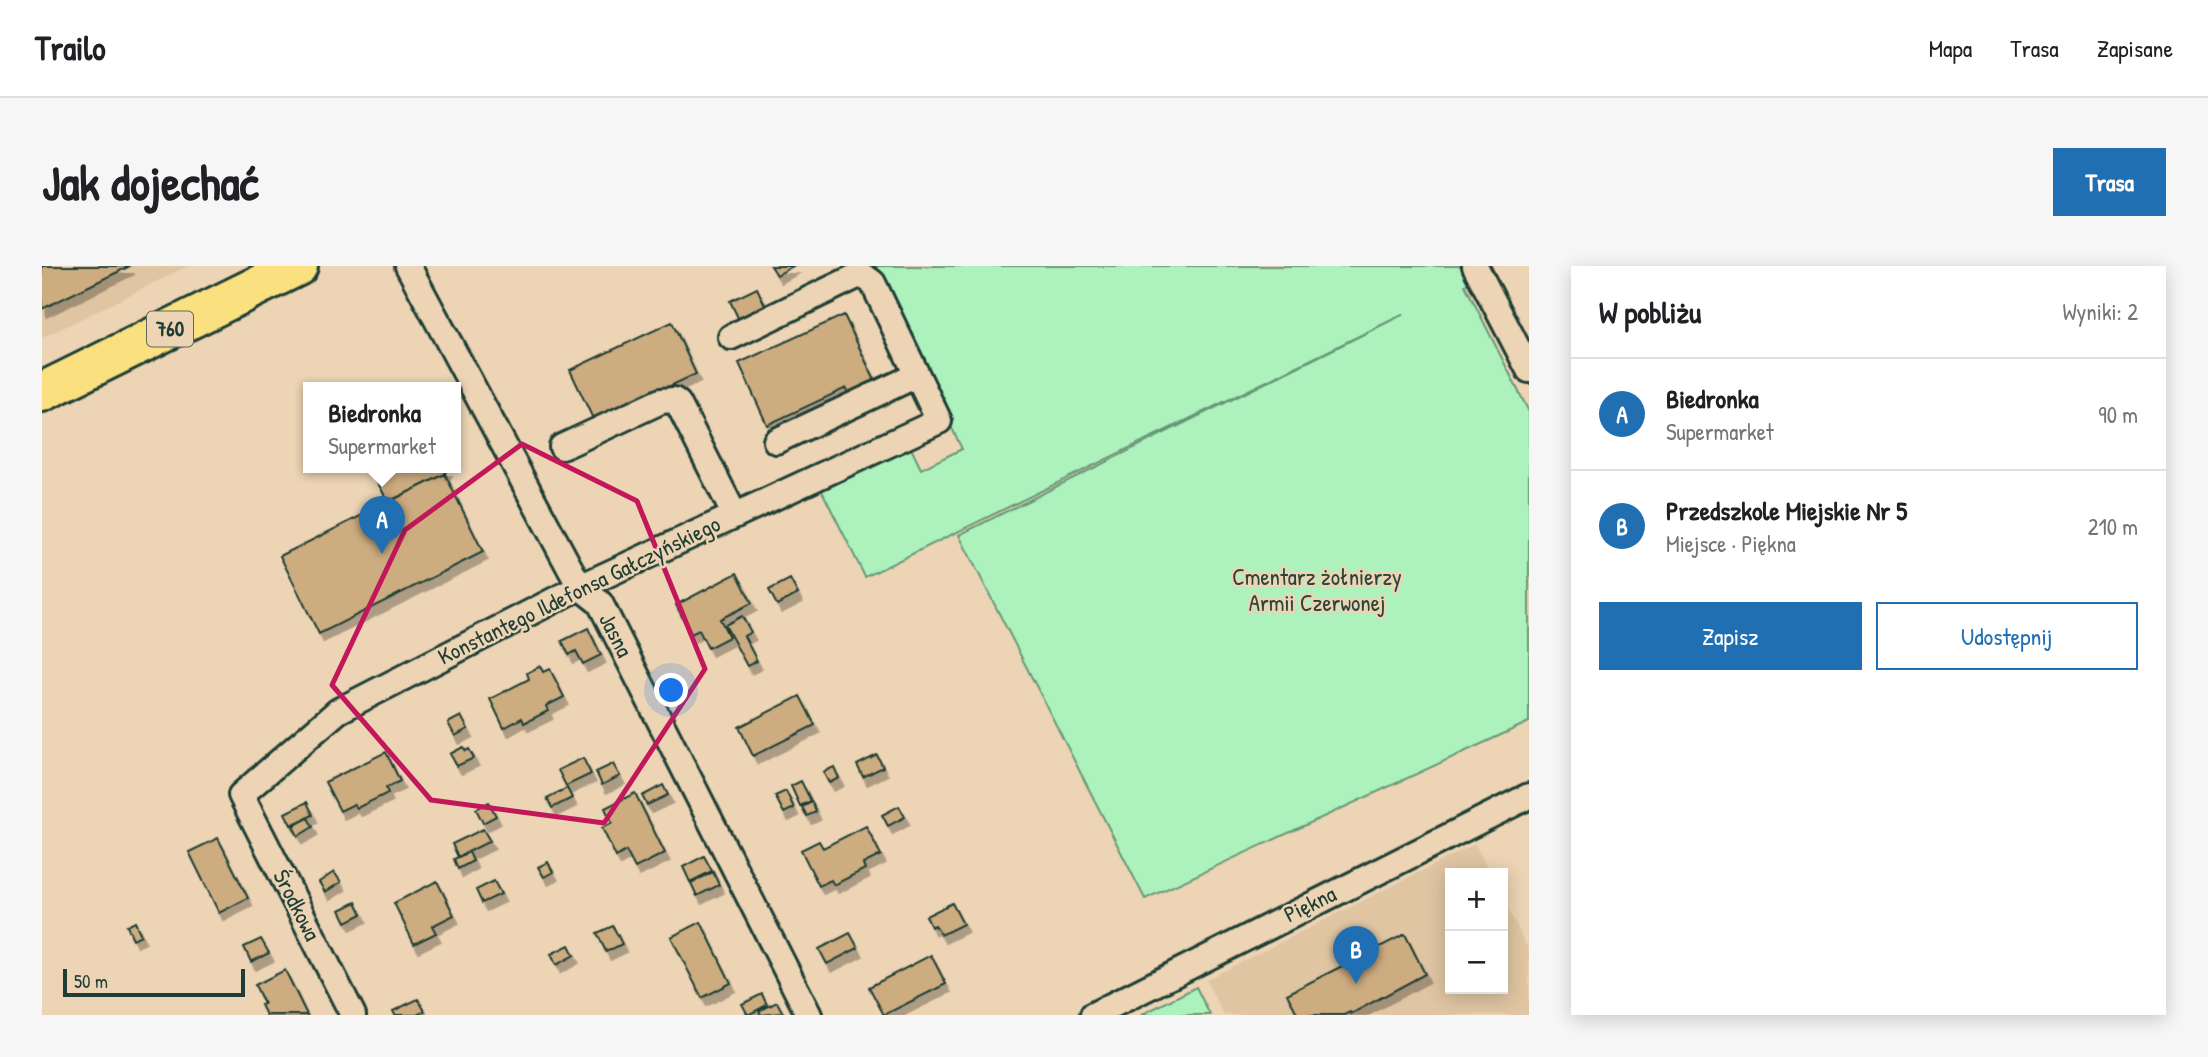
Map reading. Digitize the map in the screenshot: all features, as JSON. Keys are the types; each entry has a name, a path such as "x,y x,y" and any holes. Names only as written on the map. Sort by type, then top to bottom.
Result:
{"main road":[{"name":"760","path":"42,392 298,266"}],"street":[{"name":"Jasna","path":"408,266 580,587 600,603 809,1015"},
{"path":"1475,266 1529,370"},
{"path":"732,337 861,276 873,283 917,375 776,440"},
{"name":"Konstantego Ildefonsa Gałczyńskiego","path":"241,795 338,711 580,587 939,421 917,375"},
{"path":"562,447 662,401 674,400 678,403 734,514"},
{"name":"Środkowa","path":"241,795 353,1015"},
{"name":"Piękna","path":"1093,1015 1529,796"}],"highlighted area":[{"path":"522,444 637,501 705,669 604,823 431,800 332,685 405,530"}],"shaded area":[{"path":"42,266 188,266 42,338"},
{"path":"1475,844 1487,868 1445,868 1445,994 1508,994 1508,909 1529,951 1529,1015 1224,1015 1206,980"}],"green space":[{"name":"Cmentarz żołnierzy Armii Czerwonej","path":"874,266 1464,266 1472,281 1465,285 1529,412 1529,722 1145,899 959,535 1404,314 865,577 820,487 909,444 921,469 962,449"},
{"path":"1196,987 1210,1015 1141,1015"}],"building":[{"path":"42,266 130,266 42,309"},
{"path":"771,266 793,266 777,275"},
{"path":"757,288 766,307 739,320 730,301"},
{"path":"844,315 876,383 849,395 846,388 767,425 739,363"},
{"path":"672,322 696,374 594,421 570,370"},
{"path":"373,473 445,473 445,474 388,502"},
{"path":"445,474 483,552 319,634 280,556"},
{"path":"737,573 752,603 720,619 729,637 708,648 699,630 691,634 676,605"},
{"path":"790,579 798,594 777,605 769,590"},
{"path":"742,616 751,632 744,636 757,661 747,666 725,625"},
{"path":"588,628 601,655 583,664 576,651 569,655 562,641"},
{"path":"540,666 543,672 550,669 564,697 546,706 548,711 524,723 522,718 504,728 490,699 529,679 527,673"},
{"path":"800,696 815,725 753,756 739,727"},
{"path":"461,716 468,729 455,736 448,723"},
{"path":"463,747 466,751 469,749 474,758 457,766 450,754"},
{"path":"386,752 400,781 386,788 388,793 357,808 354,804 340,811 325,782"},
{"path":"877,755 883,767 863,777 857,765"},
{"path":"583,758 591,774 566,786 558,770"},
{"path":"613,764 620,776 602,785 596,772"},
{"path":"834,767 839,778 829,783 823,772"},
{"path":"801,781 811,801 800,806 791,786"},
{"path":"663,785 668,795 647,805 642,796"},
{"path":"567,788 572,798 552,808 547,798"},
{"path":"786,791 794,808 784,813 775,796"},
{"path":"635,793 665,853 635,868 626,851 616,857 602,828 612,823 605,808"},
{"path":"307,802 313,815 291,825 285,813"},
{"path":"489,802 496,816 483,823 476,809"},
{"path":"812,802 816,812 807,816 802,807"},
{"path":"899,806 905,817 888,826 882,815"},
{"path":"308,818 313,827 298,836 293,826"},
{"path":"866,826 881,855 863,864 865,869 834,885 831,880 819,886 801,850 819,841 823,848"},
{"path":"483,829 490,841 458,857 452,844"},
{"path":"218,838 248,898 219,913 189,852"},
{"path":"469,852 473,861 458,869 454,859"},
{"path":"704,856 712,871 690,882 683,867"},
{"path":"548,862 553,872 544,877 538,867"},
{"path":"334,872 341,882 325,892 319,882"},
{"path":"713,872 719,885 697,896 691,883"},
{"path":"437,881 454,915 432,926 436,933 414,944 394,903"},
{"path":"494,881 501,894 482,903 476,890"},
{"path":"356,902 362,914 346,922 340,910"},
{"path":"952,903 963,924 941,935 935,925 931,927 926,916"},
{"path":"135,922 141,935 133,939 127,926"},
{"path":"701,922 731,983 702,998 671,937"},
{"path":"613,926 622,944 606,952 597,933"},
{"path":"850,933 858,948 827,964 819,949"},
{"path":"1405,934 1425,974 1351,1014 1298,1015 1287,994"},
{"path":"261,939 269,953 251,962 244,947"},
{"path":"569,945 574,955 556,965 551,954"},
{"path":"931,955 946,984 884,1015 869,987"},
{"path":"285,970 307,1015 266,1015 261,1005 264,1004 255,985"},
{"path":"762,994 767,1005 748,1015 742,1004"},
{"path":"418,999 425,1011 417,1015 395,1015 393,1011"},
{"path":"777,1002 783,1013 761,1015 759,1011"}],"place":[{"name":"Biedronka","path":"382,554"},
{"name":"Przedszkole Miejskie Nr 5","path":"1356,984"}]}
